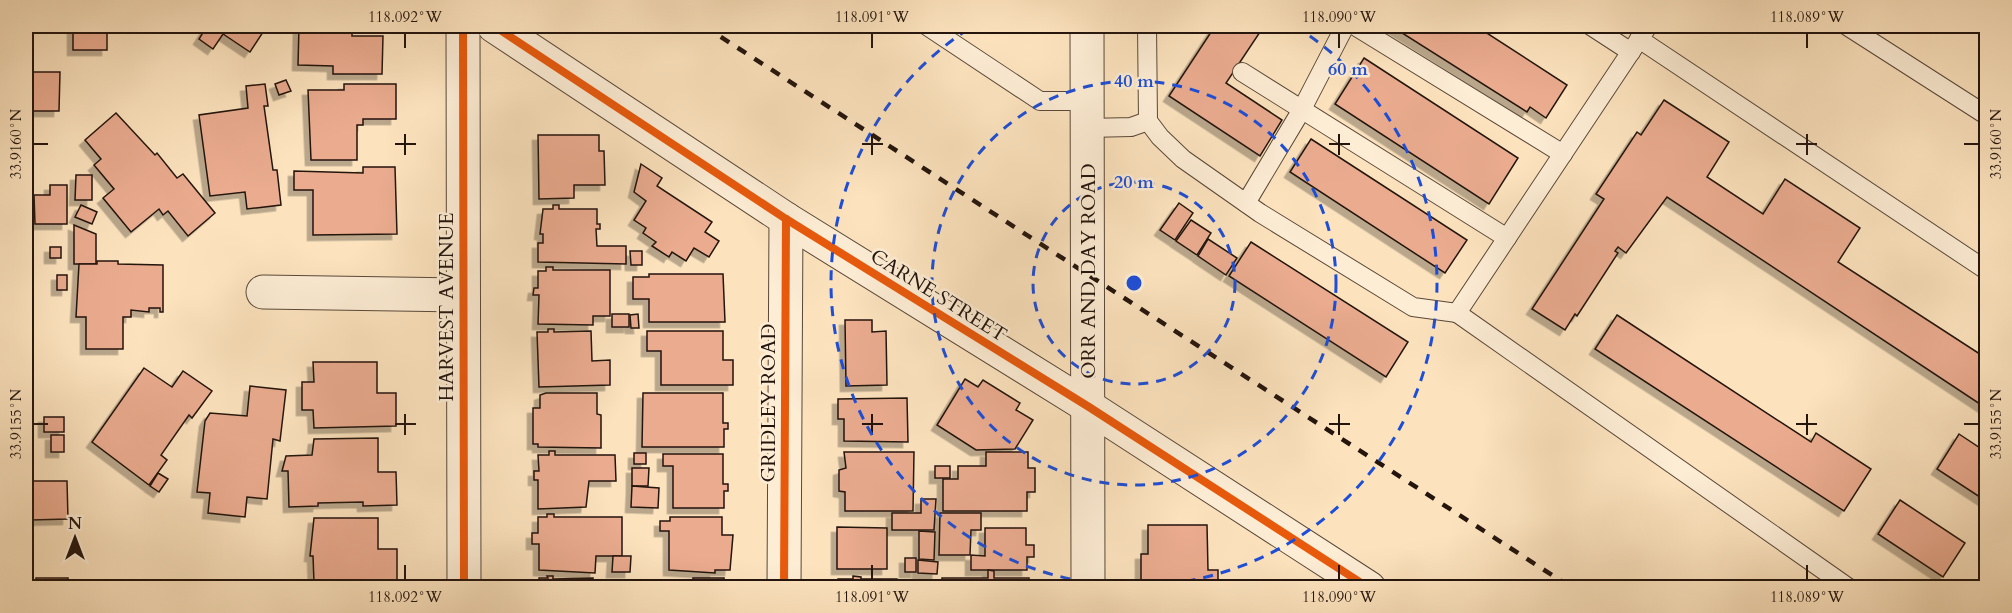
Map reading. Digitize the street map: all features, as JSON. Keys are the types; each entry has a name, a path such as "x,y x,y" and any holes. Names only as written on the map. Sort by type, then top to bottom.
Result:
{"street":[{"name":"HARVEST AVENUE","path":"463,26 464,588"},
{"name":"CARNE STREET","path":"494,26 786,219 1089,408 1369,588"},
{"name":"ORR AND DAY ROAD","path":"1088,26 1088,588"},
{"name":"GRIDLEY ROAD","path":"784,588 786,219"},
{"path":"263,291 462,295"}],"lane":[{"path":"927,26 1040,101 1131,127 1148,121"},
{"path":"1147,26 1148,121 1160,137 1184,159 1246,203 1413,307 1457,313 1849,588"},
{"path":"1246,203 1301,111 1345,26"},
{"path":"1355,26 1563,154"},
{"path":"1590,26 1639,39 1986,270"},
{"path":"1847,26 1986,114"},
{"path":"1457,313 1639,39"},
{"path":"1242,72 1507,238"}],"building":[{"path":"73,26 107,26 107,50 73,50"},
{"path":"207,26 267,26 250,52 223,34 213,49 199,39"},
{"path":"299,26 346,26 346,28 352,28 352,36 383,36 382,74 333,74 333,66 298,65"},
{"path":"1215,26 1264,26 1226,83 1282,120 1260,156 1169,96"},
{"path":"1391,26 1476,26 1567,85 1546,118 1530,107 1527,112"},
{"path":"1364,58 1518,158 1489,204 1335,104"},
{"path":"26,72 60,72 59,111 26,111"},
{"path":"286,80 291,91 279,95 275,84"},
{"path":"265,84 268,106 264,106 273,170 277,170 281,205 247,209 245,192 210,196 199,115 248,108 246,86"},
{"path":"344,84 396,84 396,119 363,119 363,125 357,125 357,160 311,160 308,90 344,90"},
{"path":"1664,100 1729,142 1707,177 1763,214 1785,179 1860,228 1838,262 1986,358 1986,408 1667,197 1626,253 1618,247 1615,251 1618,253 1577,316 1575,314 1565,330 1532,309 1604,199 1596,194 1637,132 1641,135"},
{"path":"116,113 155,155 157,153 177,178 183,174 215,213 188,236 168,211 163,215 159,209 131,232 103,198 114,189 94,165 101,159 85,140"},
{"path":"26,118 30,118 30,144 26,144"},
{"path":"538,135 599,135 599,151 604,151 605,185 574,185 574,198 539,199"},
{"path":"1311,139 1467,240 1445,273 1290,172"},
{"path":"641,164 662,178 657,186 712,222 705,232 719,241 709,257 694,248 686,261 672,252 669,257 652,246 656,242 643,233 646,228 634,220 646,201 634,192"},
{"path":"363,167 395,167 397,234 313,235 313,190 294,190 294,171 363,173"},
{"path":"76,175 92,175 92,200 75,200"},
{"path":"50,185 67,185 67,224 35,224 34,195 50,195"},
{"path":"1179,203 1193,213 1175,240 1160,230"},
{"path":"81,205 97,212 92,224 75,217"},
{"path":"553,205 559,205 559,209 597,209 597,224 600,224 600,229 596,229 597,246 626,246 626,264 538,262 538,243 543,243 543,234 540,234 543,209 553,209"},
{"path":"1191,220 1211,233 1197,255 1176,241"},
{"path":"74,225 96,234 96,264 74,264"},
{"path":"1208,239 1237,258 1226,275 1198,256"},
{"path":"1251,242 1408,342 1386,377 1229,276"},
{"path":"50,247 61,247 61,258 50,258"},
{"path":"630,251 642,251 642,265 631,265"},
{"path":"97,261 163,265 163,312 160,312 160,308 149,308 149,312 131,310 131,317 123,317 123,349 86,349 86,317 76,317 79,264 97,264"},
{"path":"546,267 553,267 553,270 610,270 610,316 593,316 593,325 538,324 539,295 533,295 534,288 538,288 538,271 546,271"},
{"path":"649,274 723,274 725,322 649,322 649,299 633,299 633,277 649,277"},
{"path":"57,275 67,275 67,290 57,290"},
{"path":"612,314 629,314 629,327 612,327"},
{"path":"638,314 639,328 631,328 630,315"},
{"path":"1617,315 1811,442 1816,433 1871,469 1844,511 1595,349"},
{"path":"845,320 872,320 872,332 886,331 887,385 846,386"},
{"path":"548,329 554,329 554,332 591,331 592,361 610,360 610,385 539,387 537,332 548,332"},
{"path":"647,331 723,331 723,360 733,360 733,385 661,385 661,351 647,351"},
{"path":"313,362 377,362 377,393 396,393 396,426 314,428 313,410 302,410 302,382 314,382"},
{"path":"144,368 172,387 183,371 212,391 192,418 189,415 161,455 167,460 149,485 92,442"},
{"path":"965,379 978,387 983,380 1020,403 1016,410 1033,420 1015,449 976,450 937,425"},
{"path":"250,386 286,390 280,441 273,439 267,499 247,497 245,517 208,513 210,493 197,492 205,421 210,413 247,416"},
{"path":"597,393 597,414 601,415 601,448 538,447 538,444 533,444 533,408 540,408 540,395"},
{"path":"643,393 723,393 723,423 728,423 728,429 724,429 724,447 642,447"},
{"path":"907,398 908,442 844,441 844,419 838,419 838,399"},
{"path":"44,417 64,417 64,432 44,432"},
{"path":"1959,434 1986,452 1986,501 1937,469"},
{"path":"51,435 64,435 64,452 51,452"},
{"path":"378,438 378,472 396,472 397,505 363,506 363,502 318,503 318,506 289,507 288,471 282,471 286,456 312,455 314,439"},
{"path":"549,451 555,451 555,455 615,455 616,481 589,481 586,507 538,509 538,480 534,480 534,471 539,471 538,455 549,455"},
{"path":"844,452 914,452 913,511 845,511 845,492 839,491 839,470 846,468"},
{"path":"986,452 1028,452 1028,468 1035,468 1035,492 1027,492 1027,511 943,511 943,479 958,479 958,466 986,466"},
{"path":"634,453 646,453 646,464 634,464"},
{"path":"663,454 723,454 723,484 728,484 728,491 724,491 724,508 673,508 673,466 663,466"},
{"path":"935,466 950,466 950,478 935,478"},
{"path":"632,468 649,468 648,486 632,486"},
{"path":"158,473 168,479 159,492 150,486"},
{"path":"30,481 67,481 68,519 31,520"},
{"path":"632,486 659,488 658,508 631,507"},
{"path":"921,499 936,499 934,530 892,530 892,513 921,513"},
{"path":"1900,500 1965,543 1943,577 1878,534"},
{"path":"940,513 981,513 981,530 971,530 970,555 939,555"},
{"path":"547,514 554,514 554,517 622,517 622,556 596,556 595,573 539,570 539,544 532,544 532,533 538,533 538,517 547,517"},
{"path":"670,517 722,517 722,535 733,535 730,570 715,570 715,573 669,570 669,531 660,531 660,521 670,521"},
{"path":"314,518 378,518 378,549 397,549 397,583 314,582 313,556 310,556"},
{"path":"1148,525 1207,525 1208,570 1218,570 1218,588 1141,588 1141,554 1148,554"},
{"path":"837,527 887,528 887,569 837,569"},
{"path":"985,528 1026,528 1026,545 1034,545 1034,557 1027,557 1027,570 971,570 971,555 985,556"},
{"path":"919,531 935,532 934,560 919,559"},
{"path":"613,556 631,556 630,572 612,572"},
{"path":"905,558 916,558 916,572 905,572"},
{"path":"918,560 938,562 937,574 918,573"},
{"path":"988,570 994,571 994,578 1029,578 1029,588 942,588 942,578 988,578"},
{"path":"547,576 553,576 553,579 593,578 593,588 539,588 539,578 548,578"},
{"path":"853,576 861,577 861,579 897,579 897,586 906,588 838,588 838,579 853,579"},
{"path":"36,578 68,578 68,588 36,588"},
{"path":"693,578 724,578 724,588 693,588"}],"railway":[{"path":"704,26 1572,588"}],"cycle path":[{"path":"463,26 464,588"},
{"path":"494,26 786,219 1089,407 1369,588"},
{"path":"784,588 786,219"}]}
